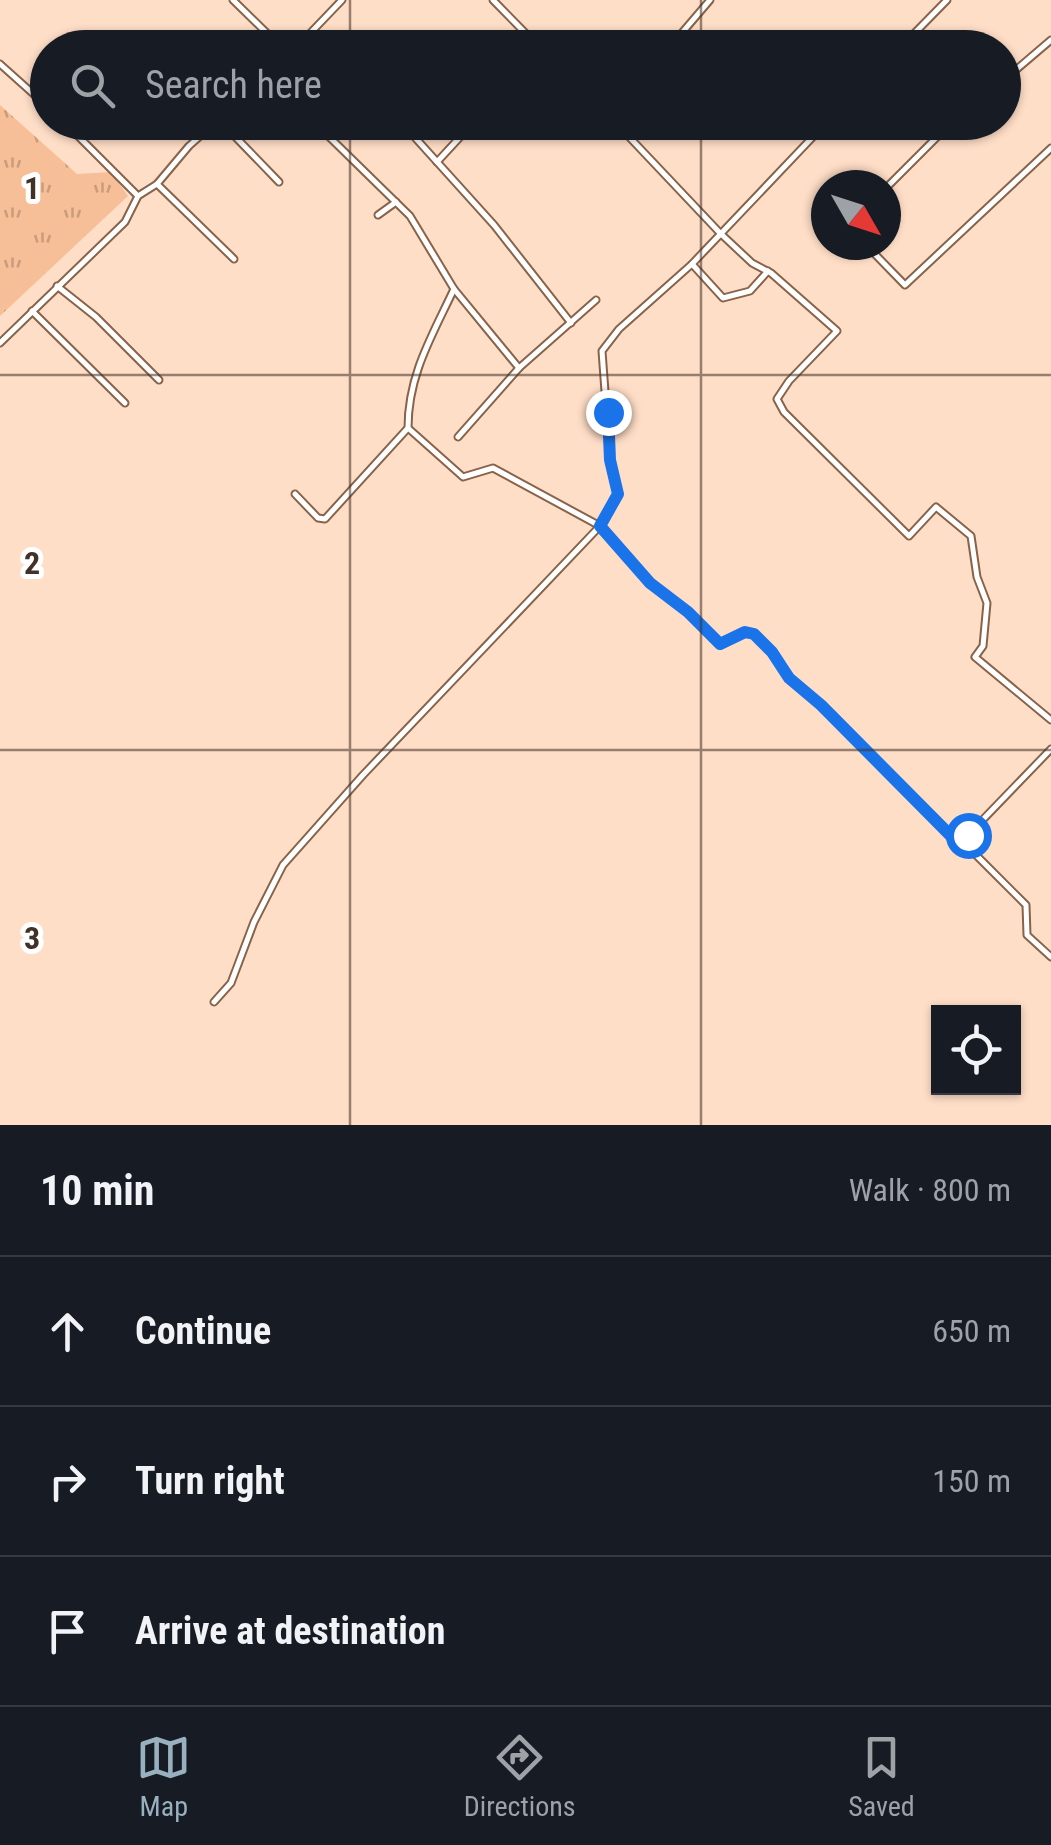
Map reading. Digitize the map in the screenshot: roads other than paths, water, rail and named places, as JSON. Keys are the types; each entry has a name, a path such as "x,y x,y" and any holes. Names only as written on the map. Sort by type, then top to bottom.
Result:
{"street":[{"path":"233,0 264,30"},
{"path":"328,0 335,8"},
{"path":"314,30 342,0"},
{"path":"493,0 522,30"},
{"path":"684,30 710,0"},
{"path":"918,30 947,0"},
{"path":"1021,66 1051,40"},
{"path":"0,64 30,91"},
{"path":"82,140 138,196"},
{"path":"0,344 124,222 138,196 157,184 196,140"},
{"path":"236,140 279,182"},
{"path":"332,140 420,230 454,289 519,368"},
{"path":"417,140 494,225 571,323"},
{"path":"437,162 457,140"},
{"path":"633,140 752,263 768,271 837,331 777,399 784,412 909,536 936,507 970,536 977,576 987,603 984,646 975,657 1051,720"},
{"path":"214,1002 231,983 254,922 283,865 362,775 600,526 618,494 610,460 602,351 619,329 692,264 809,140"},
{"path":"901,173 934,140"},
{"path":"881,260 905,285 1051,148"},
{"path":"157,184 234,259"},
{"path":"378,215 396,202"},
{"path":"692,264 722,298 750,290 768,271"},
{"path":"57,286 96,317 160,380"},
{"path":"295,494 318,518 325,520 408,428 408,396 454,289"},
{"path":"458,437 519,368 596,300"},
{"path":"32,311 125,403"},
{"path":"408,428 463,478 493,468 600,526 650,583 688,612 720,644 745,632 754,634 789,678 1026,905 1027,934 1051,958"},
{"path":"959,838 968,835 1051,748"}]}
